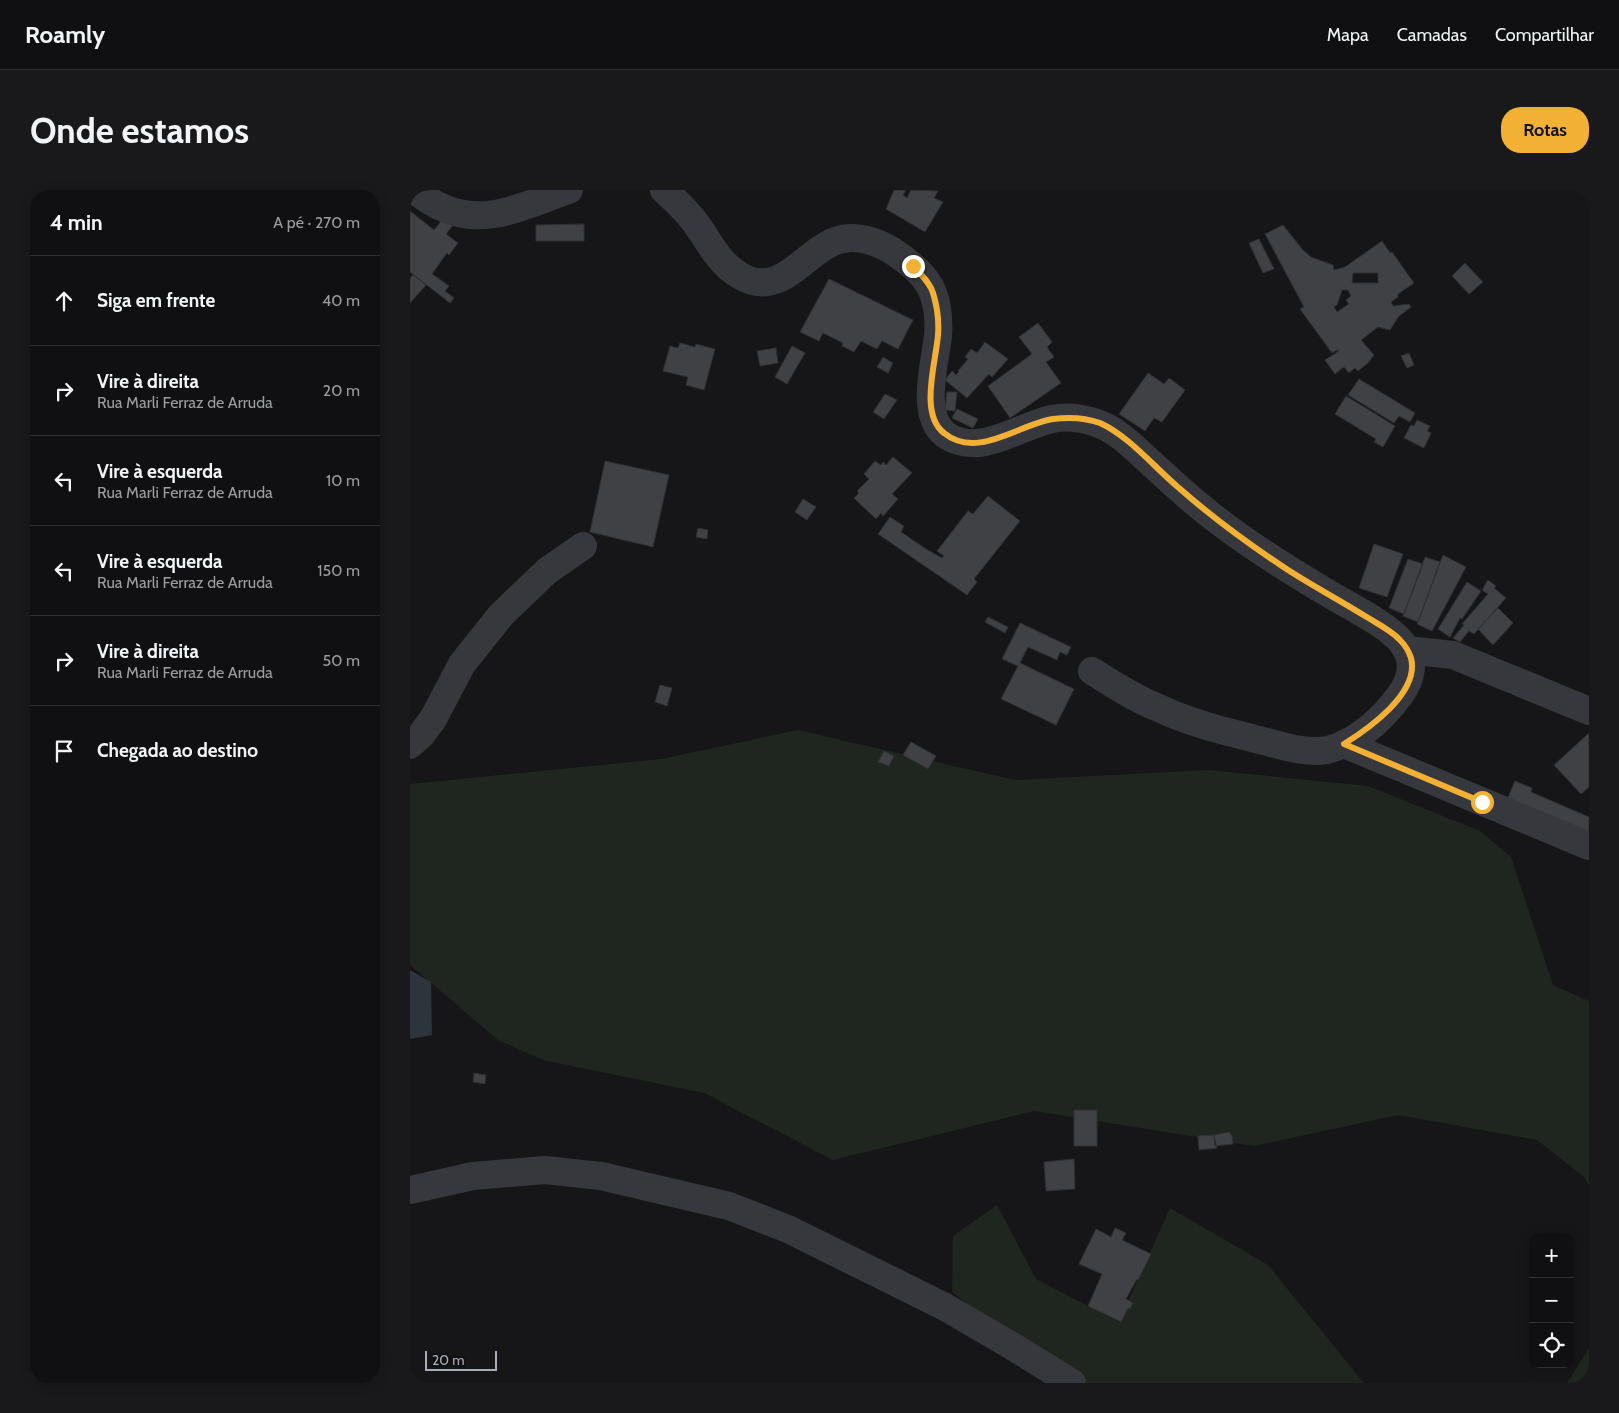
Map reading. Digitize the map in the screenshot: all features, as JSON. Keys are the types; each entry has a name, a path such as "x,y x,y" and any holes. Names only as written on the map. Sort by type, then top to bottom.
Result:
{"street":[{"path":"413,190 440,206 457,213 478,216 500,214 569,190"},
{"path":"664,190 686,210 723,264 742,278 765,283 777,280 836,241 854,238 871,241 893,252 913,266 933,291 938,313 938,335 931,381 932,408 936,424 946,436 967,443 1000,438 1052,419 1080,418 1100,424 1121,436 1216,520 1289,570 1379,624 1400,639 1411,660 1411,674 1407,686 1395,703 1368,730 1344,744 1321,751 1281,746 1164,711 1130,694 1092,671"},
{"path":"410,744 421,735 433,719 462,664 501,615 547,571 583,546"},
{"path":"1407,650 1453,655 1589,711"},
{"path":"1344,744 1589,846"},
{"path":"410,1190 474,1176 545,1170 601,1176 729,1206 788,1228 945,1307 1072,1383"}],"shaded area":[{"path":"798,730 1015,780 1209,770 1368,786 1480,831 1511,857 1553,985 1589,1001 1589,1185 1584,1177 1537,1140 1398,1115 1254,1146 1034,1111 833,1160 704,1093 543,1060 498,1040 410,965 410,784 661,759"},
{"path":"410,970 431,982 432,1035 410,1039"},
{"path":"997,1205 1036,1279 1119,1322 1170,1208 1268,1265 1364,1383 1080,1383 1042,1363 952,1292 953,1236"},
{"path":"1589,1348 1589,1383 1567,1383"}],"building":[{"path":"894,190 906,190 903,195 907,198 911,190 938,191 934,198 943,202 925,232 886,209"},
{"path":"410,211 434,230 442,220 453,225 446,234 458,243 449,255 447,253 432,274 449,286 445,291 454,298 450,303 410,272"},
{"path":"584,224 584,241 536,241 536,225"},
{"path":"1283,225 1302,249 1311,257 1333,265 1334,270 1345,267 1382,241 1414,283 1398,294 1398,297 1391,302 1393,306 1409,304 1411,307 1399,316 1390,330 1378,327 1361,340 1374,355 1358,371 1355,368 1349,373 1344,367 1335,374 1325,360 1339,351 1337,350 1332,353 1300,309 1304,307 1265,234","holes":["1353,273 1378,273 1378,283 1352,283","1342,290 1348,290 1351,296 1346,300 1349,304 1337,312 1334,307 1337,305"]},
{"path":"1259,239 1274,269 1263,273 1249,243"},
{"path":"1465,263 1483,282 1469,294 1452,276"},
{"path":"413,275 426,285 410,303 410,278"},
{"path":"829,279 913,320 898,349 882,341 877,349 861,341 854,352 842,346 843,343 823,333 819,341 800,332"},
{"path":"1038,323 1052,342 1047,347 1054,357 1046,362 1061,383 1010,418 988,386 1032,354 1019,337"},
{"path":"985,342 1008,359 992,377 989,374 967,398 945,380 952,371 956,375 959,372 968,359 965,357 971,349 977,353"},
{"path":"680,343 695,347 696,344 715,349 704,390 686,385 688,377 663,371 670,346 678,348"},
{"path":"792,346 805,353 787,384 775,377"},
{"path":"776,348 778,363 760,366 757,351"},
{"path":"1409,353 1414,365 1407,368 1401,356"},
{"path":"883,357 893,363 888,373 877,367"},
{"path":"1148,373 1164,384 1169,378 1185,390 1162,422 1154,418 1145,431 1119,414"},
{"path":"1359,379 1415,413 1410,422 1399,416 1394,423 1348,395"},
{"path":"947,392 957,392 955,411 945,410"},
{"path":"885,394 897,400 884,419 873,412"},
{"path":"1346,396 1395,426 1383,447 1374,442 1376,439 1335,414"},
{"path":"957,409 978,419 973,428 952,418"},
{"path":"1417,420 1430,426 1427,431 1431,433 1424,448 1404,438 1411,425 1414,426"},
{"path":"893,457 912,473 892,494 898,499 883,516 881,513 876,519 854,498 859,493 857,491 869,479 864,474 875,461 881,465 883,462 886,465"},
{"path":"605,461 669,475 653,547 590,532"},
{"path":"988,496 1020,521 974,579 977,582 967,595 878,534 890,517 904,526 901,532 942,558 944,556 937,551 968,511 973,514"},
{"path":"803,499 816,507 807,520 795,512"},
{"path":"698,528 708,530 707,539 696,537"},
{"path":"1374,544 1403,554 1387,597 1359,588"},
{"path":"1443,555 1466,567 1432,631 1417,624"},
{"path":"1425,557 1440,562 1418,622 1403,616"},
{"path":"1408,559 1423,564 1404,614 1389,608"},
{"path":"1488,580 1506,598 1474,634 1469,631 1460,642 1453,638 1464,625 1462,624 1488,594 1482,590"},
{"path":"1467,582 1481,591 1462,619 1460,618 1450,637 1438,629"},
{"path":"1498,608 1513,623 1493,645 1478,629"},
{"path":"988,617 1008,627 1005,633 985,622"},
{"path":"1020,623 1071,647 1067,655 1060,652 1057,660 1028,647 1020,663 1074,689 1056,725 1001,699 1018,666 1002,659"},
{"path":"660,685 672,688 667,706 655,702"},
{"path":"1589,733 1589,787 1581,794 1554,765"},
{"path":"911,742 936,756 928,769 903,755"},
{"path":"884,751 894,756 889,766 878,762"},
{"path":"1515,781 1532,788 1531,792 1589,817 1589,834 1507,800"},
{"path":"474,1073 486,1075 485,1084 473,1082"},
{"path":"1074,1110 1097,1110 1097,1146 1074,1146"},
{"path":"1229,1132 1232,1136 1233,1144 1215,1146 1214,1135"},
{"path":"1214,1135 1217,1148 1199,1150 1198,1136"},
{"path":"1074,1159 1075,1189 1046,1191 1044,1162"},
{"path":"1115,1228 1126,1233 1122,1240 1151,1254 1126,1299 1133,1303 1130,1309 1128,1308 1121,1322 1088,1306 1102,1274 1079,1264 1096,1229 1111,1237"}],"route":[{"path":"913,266 933,291 938,313 938,335 931,381 932,400 936,424 946,436 967,443 982,442 1000,438 1052,419 1080,418 1100,424 1121,436 1216,520 1289,570 1379,624 1400,639 1411,660 1411,674 1407,686 1395,703 1368,730 1344,744 1482,802"}]}
